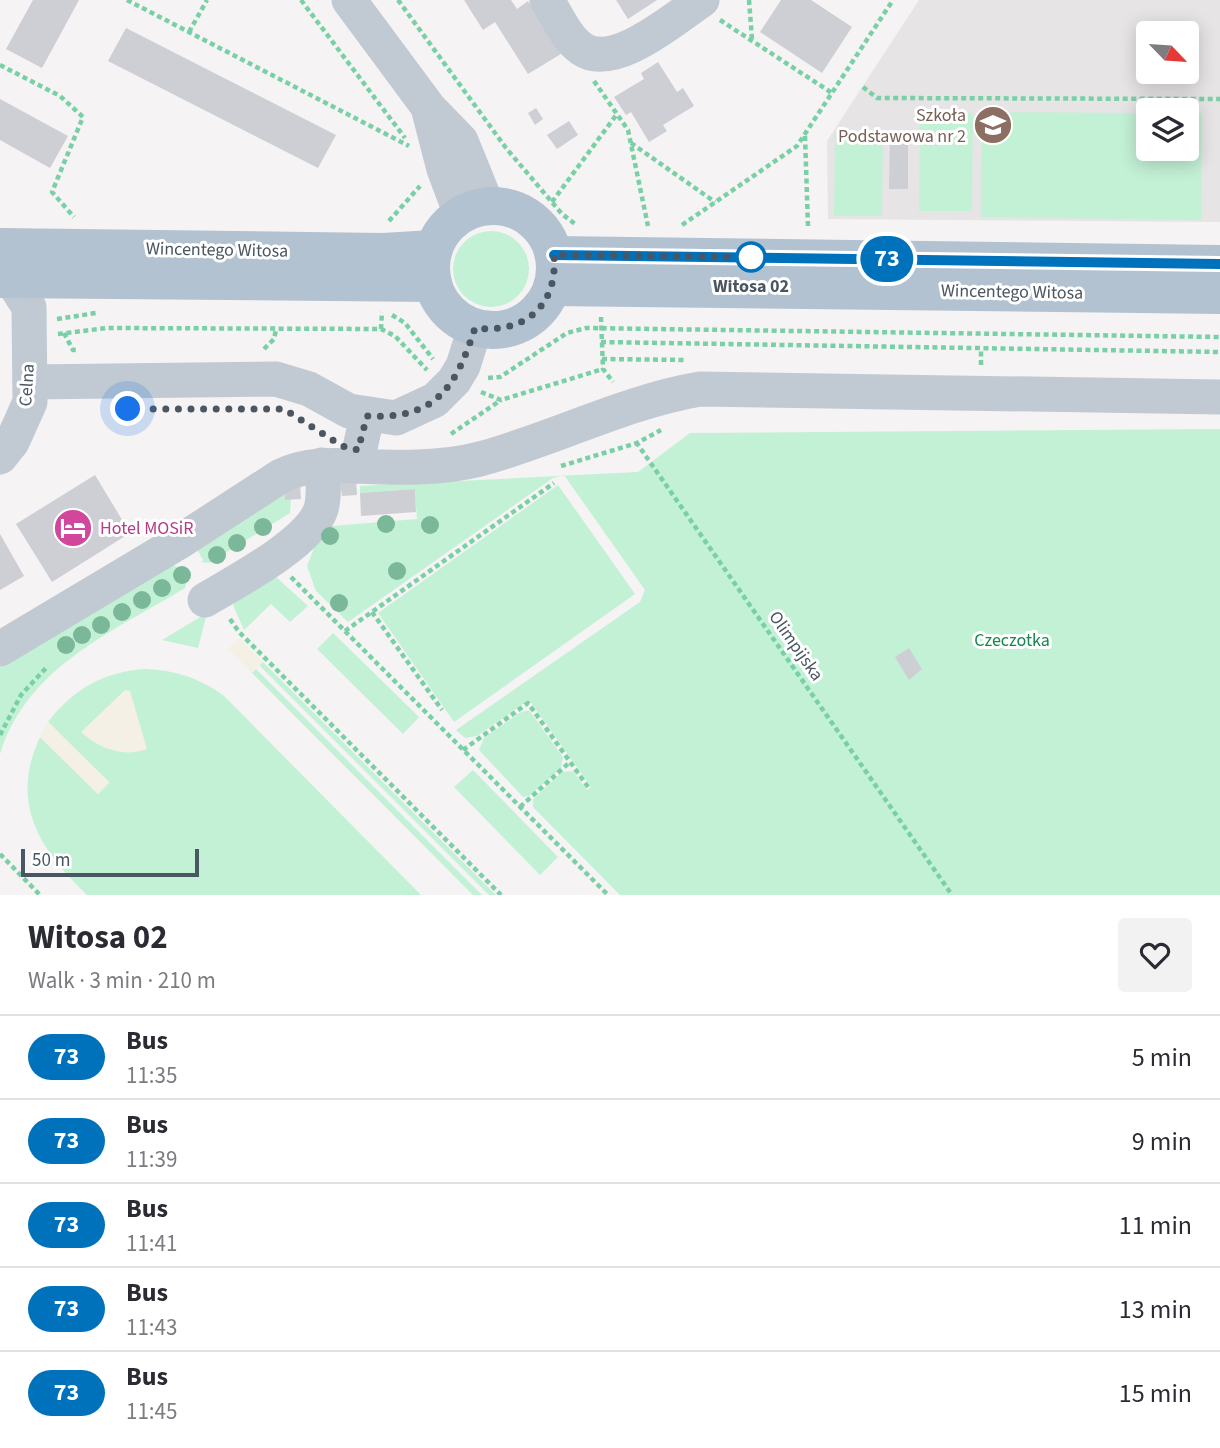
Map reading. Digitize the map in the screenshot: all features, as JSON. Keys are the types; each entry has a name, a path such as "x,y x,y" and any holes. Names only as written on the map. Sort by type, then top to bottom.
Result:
{"main road":[{"path":"509,207 530,217 545,234 553,271 543,304 530,318 513,327 494,330 475,328 456,318 441,303 433,266 444,229 474,210 509,207"},
{"name":"Wincentego Witosa","path":"21,293 383,252 433,266"},
{"name":"Wincentego Witosa","path":"553,271 1220,264"},
{"name":"Wincentego Witosa","path":"21,293 433,266"},
{"name":"Wincentego Witosa","path":"553,271 603,286 1220,295"}],"street":[{"path":"349,0 429,108 444,169 474,210"},
{"path":"547,0 580,48 601,55 622,52 699,2"},
{"name":"Celna","path":"0,457 12,442 30,402 21,293"},
{"path":"30,382 276,379 309,389 349,411 367,416 396,418 435,400 457,375 475,328"},
{"path":"0,649 296,469 322,465 450,464 479,459 624,410 700,389 1220,397"},
{"path":"356,466 361,433 367,416"},
{"path":"209,597 298,540 313,524 323,494 322,465"}],"path":[{"path":"127,0 413,148 301,0"},
{"path":"189,33 207,0"},
{"path":"398,0 506,148 573,224 583,226"},
{"path":"749,0 752,39"},
{"path":"680,226 797,146 892,0"},
{"path":"699,2 832,93"},
{"path":"0,65 60,96 83,117 52,192 75,218"},
{"path":"592,77 628,130 648,226"},
{"path":"863,88 877,98 1220,99"},
{"path":"552,202 617,114"},
{"path":"805,135 808,226"},
{"path":"631,143 715,202"},
{"path":"384,223 392,219 421,183"},
{"path":"67,218 88,218"},
{"path":"638,226 659,226"},
{"path":"669,226 693,226"},
{"path":"795,226 821,226"},
{"path":"603,286 603,369 624,410 654,434"},
{"path":"21,293 108,311"},
{"path":"21,293 64,333 73,350 86,350"},
{"path":"368,315 392,315 400,319 433,358 501,400"},
{"path":"64,333 107,328 389,331 424,369 488,378 500,377 568,333 601,328 1220,337"},
{"path":"251,349 265,349 276,330"},
{"path":"601,342 1220,352"},
{"path":"981,348 981,365"},
{"path":"444,439 501,400 603,369"},
{"name":"Olimpijska","path":"624,410 637,443 952,895"},
{"path":"552,468 637,443 671,424"},
{"path":"345,631 554,483"},
{"path":"271,557 607,895"},
{"path":"209,597 239,632 501,895"},
{"path":"372,612 442,710"},
{"path":"0,735 21,695 46,668"},
{"path":"463,750 527,703 588,787"},
{"path":"520,807 570,762"},
{"path":"0,854 40,895"}],"shaded area":[{"name":"Szkoła Podstawowa nr 2","path":"919,0 1220,0 1220,222 828,219 827,141"}],"green space":[{"path":"982,112 1136,113 1136,161 1199,161 1199,114 1202,114 1201,220 981,217"},
{"path":"920,113 973,113 972,211 919,211"},
{"path":"835,133 883,133 882,216 834,216"},
{"path":"491,231 506,234 518,242 526,254 529,269 526,284 518,296 506,304 491,307 476,304 464,296 456,284 453,269 456,254 464,242 476,234"},
{"name":"Czeczotka","path":"1220,429 1220,895 620,895 533,807 533,799 562,772 573,771 587,790 591,787 529,700 477,736 465,738 456,730 640,602 645,590 564,476 638,472 690,433"},
{"path":"561,476 553,478 348,622 316,591 307,566 314,548 332,526 417,519 415,489 360,493 360,486"},
{"path":"284,481 285,500 291,499 290,513 209,563 201,562 203,560 198,551 199,539"},
{"path":"558,485 635,594 454,722 378,613"},
{"path":"171,565 182,568 188,574 185,588 102,637 51,675 30,698 13,724 0,754 0,667"},
{"path":"276,577 308,606 290,622 271,604 244,630 233,605 243,594"},
{"path":"207,613 198,648 162,640"},
{"path":"333,633 419,717 403,734 317,649"},
{"path":"263,662 496,895 489,895 259,665"},
{"path":"145,669 186,676 223,695 421,895 87,895 55,860 34,824 28,783 31,761 40,737 98,794 109,782 48,722 68,700 91,684 116,674"},
{"path":"256,669 482,895 473,895 252,673"},
{"path":"529,710 563,757 561,768 529,796 523,797 479,750 484,738 519,713"},
{"path":"473,770 558,857 540,875 454,787"}],"sand":[{"path":"240,638 263,662 252,673 228,649"},
{"path":"125,690 130,691 147,749 138,752 111,750 95,743 81,732"},
{"path":"48,722 109,783 98,794 40,737"}],"building":[{"path":"33,0 79,0 42,68 6,49"},
{"path":"464,0 511,0 517,9 528,1 561,54 528,74 495,22 483,30"},
{"path":"616,0 657,0 628,19"},
{"path":"781,0 811,0 852,27 822,73 760,32"},
{"path":"126,28 336,135 318,168 108,61"},
{"path":"658,62 677,92 683,88 694,106 663,125 667,131 649,142 631,112 626,115 614,97 644,79 641,73"},
{"path":"0,99 68,136 50,168 0,140"},
{"path":"536,108 543,119 535,125 528,113"},
{"path":"569,121 578,135 557,149 547,135"},
{"path":"890,133 908,133 908,189 889,189"},
{"name":"Hotel MOSiR","path":"95,475 130,533 52,582 16,524"},
{"path":"356,480 357,495 342,496 340,481"},
{"path":"300,483 301,499 285,500 284,484"},
{"path":"415,489 416,512 361,516 360,493"},
{"path":"0,534 24,576 0,590"},
{"path":"909,648 922,669 909,680 895,657"}],"bus line":[{"name":"73","path":"554,255 604,253 1220,264"}],"place":[{"name":"Szkoła Podstawowa nr 2","path":"993,125"},
{"name":"Witosa 02","path":"751,257"},
{"name":"Hotel MOSiR","path":"73,528"}],"route":[{"path":"128,409 284,409 310,423 342,446 358,450 367,416 396,418 415,411 435,400 454,381 463,366 475,328 494,330 513,327 530,318 543,304 552,287 554,255 604,253 751,257"}]}
